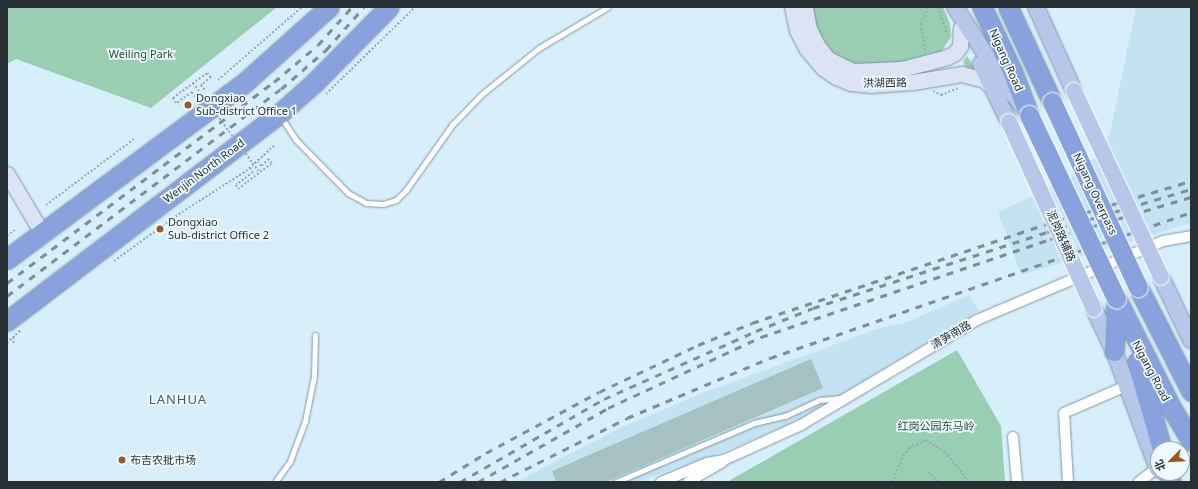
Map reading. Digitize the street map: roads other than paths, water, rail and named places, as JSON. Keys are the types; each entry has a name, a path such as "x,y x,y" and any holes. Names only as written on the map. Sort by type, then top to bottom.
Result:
{"highway":[{"path":"7,259 41,231 133,166 244,83 329,7"},
{"name":"Wenjin North Road","path":"10,329 279,114 326,71 389,7"},
{"name":"Nigang Road","path":"982,7 1013,72 1029,114"},
{"name":"Nigang Overpass","path":"1008,7 1138,287 1191,391"},
{"path":"1029,114 1116,298 1114,351"},
{"name":"Nigang Road","path":"1116,298 1124,318 1191,441"},
{"path":"1124,318 1160,441"}],"main road":[{"name":"洪湖西路","path":"792,7 797,30 806,48 823,68 836,77 851,83 876,84 962,74 984,80 993,88"},
{"path":"805,7 809,29 817,45 828,59 853,71 902,68 947,57 955,53 960,46 961,28"},
{"name":"泥岗路辅路","path":"955,7 961,28 993,88 1114,351 1126,386 1150,444"},
{"name":"泥岗路辅路","path":"955,7 1003,81 1029,114"},
{"path":"1036,7 1042,23 1191,340"},
{"path":"7,174 41,231"}],"street":[{"name":"清笋南路","path":"688,482 724,460 801,425 977,320 1162,241 1191,236"},
{"path":"1068,482 1064,413 1126,386"},
{"path":"1013,437 1017,482"},
{"name":"清笋南路","path":"661,482 707,463 724,460"},
{"path":"1139,482 1150,476"}],"lane":[{"path":"279,114 296,140 348,192 366,202 383,204 396,200 406,190 452,125 482,94 539,48 608,7"},
{"path":"275,482 290,461 305,421 314,376 315,335"},
{"path":"616,482 754,423 785,416 820,400 849,397"}],"railway":[{"path":"7,283 274,82 318,45 352,7"},
{"path":"7,296 281,89 326,50 364,7"},
{"path":"439,482 486,453 599,392 698,345 752,323 1044,225 1191,181"},
{"path":"460,482 604,399 756,331 813,308 1047,232 1191,189"},
{"path":"478,482 608,408 761,337 1050,239 1191,197"},
{"path":"500,482 627,418 770,358 1191,212"}],"place":[{"name":"Dongxiao Sub-district Office 1","path":"188,105"},
{"name":"Dongxiao Sub-district Office 2","path":"160,229"},
{"name":"布吉农批市场","path":"122,460"}],"district":[{"name":"LANHUA","path":"178,399"}],"park label":[{"name":"Weiling Park","path":"141,54"},
{"name":"红岗公园东马岭","path":"936,426"}]}
